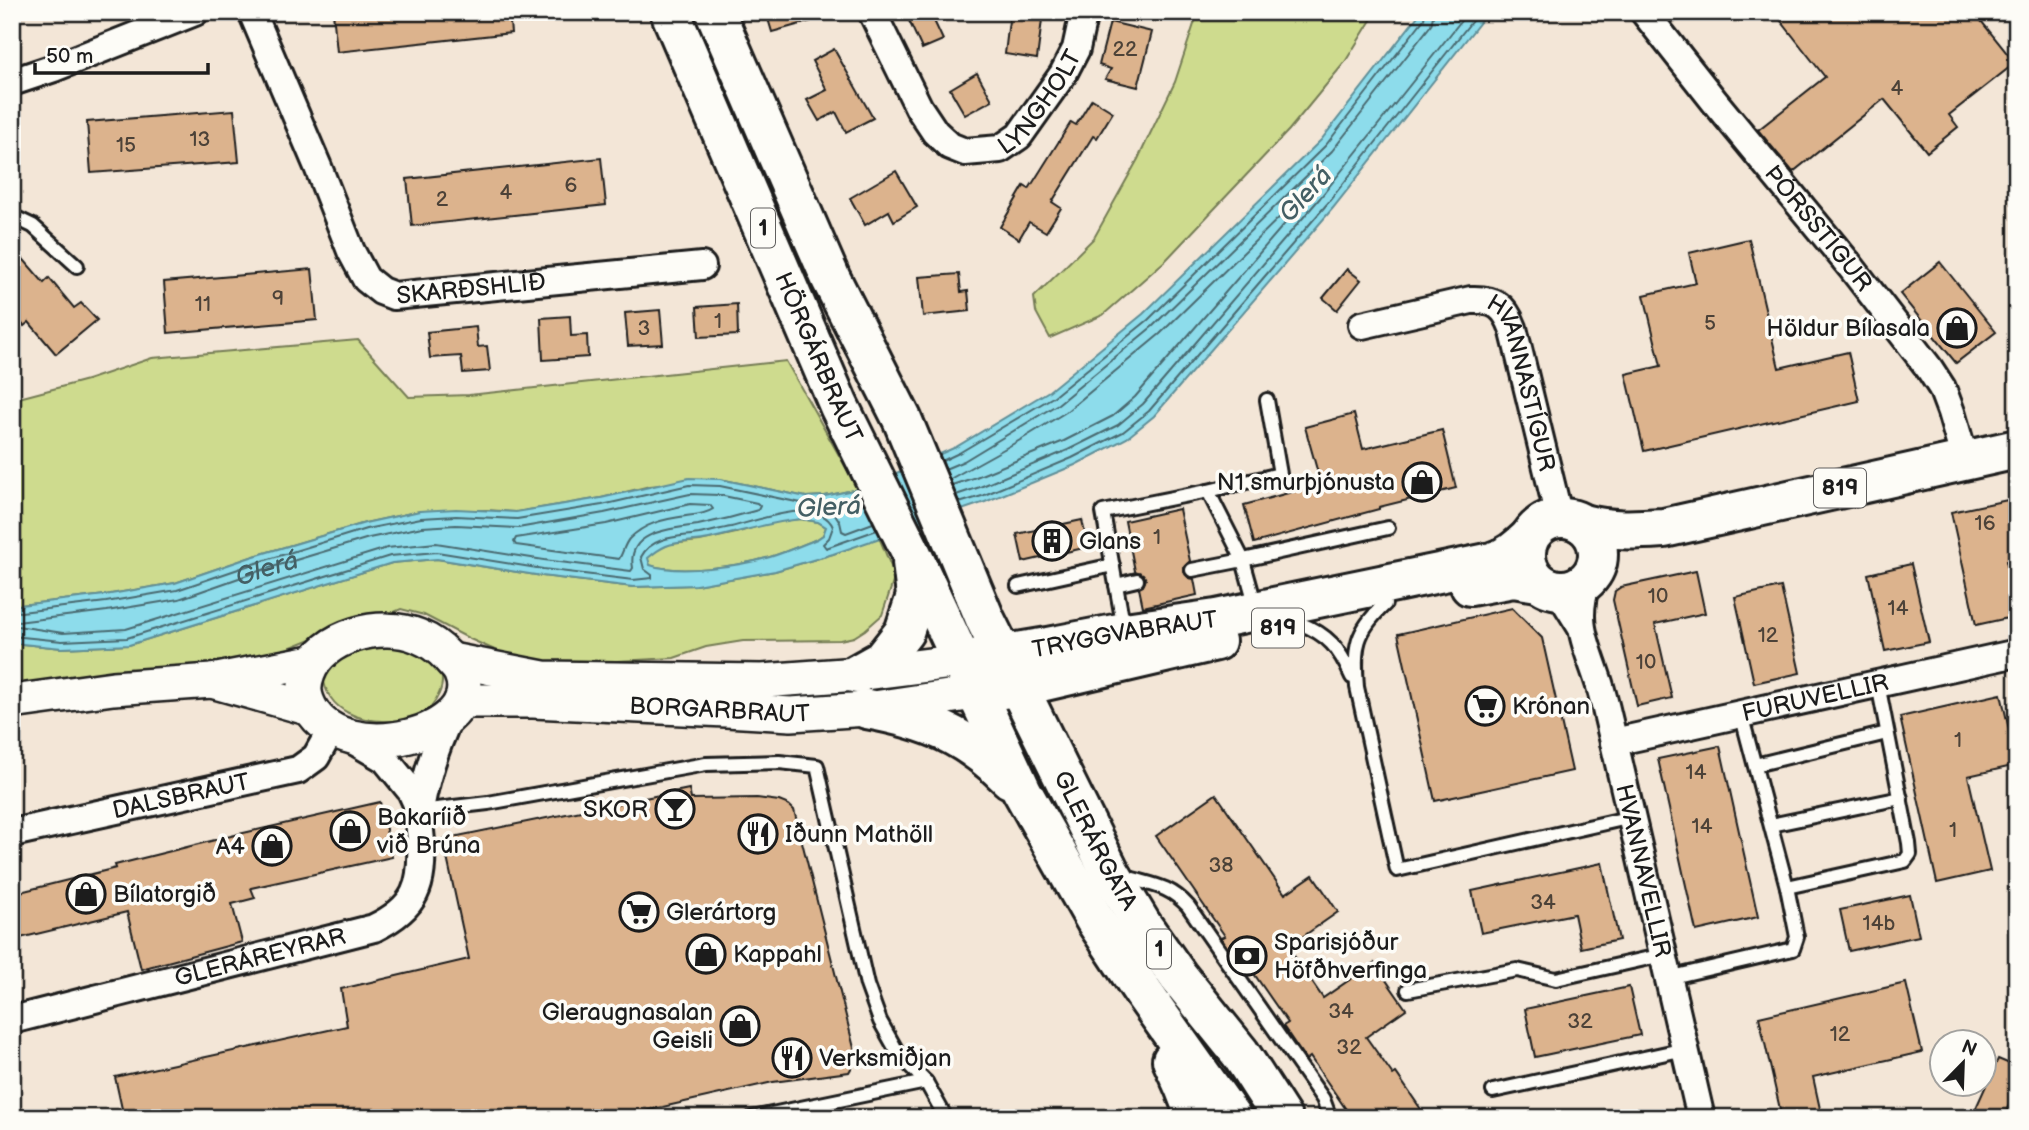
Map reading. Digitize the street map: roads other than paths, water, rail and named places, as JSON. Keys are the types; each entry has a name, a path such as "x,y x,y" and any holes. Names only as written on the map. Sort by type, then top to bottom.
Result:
{"main road":[{"name":"HÖRGÁRBRAUT","path":"670,12 839,406 911,550 968,677"},
{"name":"HÖRGÁRBRAUT","path":"715,12 831,279 902,419 1002,654"},
{"name":"819","path":"1557,526 1623,531 1664,527 2017,449"},
{"path":"1557,526 1591,532 1597,543 1598,554 1569,580 1531,574 1526,562 1525,550 1557,526"},
{"name":"TRYGGVABRAUT","path":"968,677 1002,654 1216,619 1492,562 1511,554 1557,526"},
{"name":"819","path":"1569,580 1627,545 1664,527"},
{"path":"911,550 916,596 904,632 862,692 897,714 944,730 971,745 1022,791"},
{"name":"TRYGGVABRAUT","path":"968,677 1019,687 1497,580 1569,580"},
{"name":"GLERÁRGATA","path":"1002,654 1110,872 1142,925 1240,1053 1281,1116"},
{"name":"GLERÁRGATA","path":"968,677 1022,791 1095,920 1144,994 1233,1118"},
{"path":"1144,994 1196,1118"}],"street":[{"path":"12,82 195,12"},
{"name":"SKARÐSHLÍÐ","path":"252,12 351,251 366,279 381,291 394,296 702,266"},
{"name":"LYNGHOLT","path":"872,12 919,108 935,132 950,146 965,152 1000,149 1019,136 1063,74 1076,49 1084,12"},
{"name":"ÞÓRSSTÍGUR","path":"1644,12 1714,102 1851,267 1928,368 1942,388 1965,460"},
{"name":"HVANNASTÍGUR","path":"1362,325 1484,299 1497,304 1508,315 1557,526"},
{"name":"HVANNAVELLIR","path":"1569,580 1565,601 1580,625 1600,685 1701,1118"},
{"name":"BORGARBRAUT","path":"12,702 113,688 212,681 312,662 327,647 345,637 392,631 416,635 438,646 451,660 543,678 762,681 862,692"},
{"name":"FURUVELLIR","path":"1614,742 2017,653"},
{"path":"451,660 461,673 464,686 456,709"},
{"path":"312,662 305,683 304,697 330,726"},
{"name":"BORGARBRAUT","path":"212,681 372,740 401,739 422,732 441,723 456,709 533,701 791,714 862,692 968,677"},
{"name":"GLERÁREYRAR","path":"12,1020 374,928 391,920 416,892 422,871 420,811 432,760 456,709"},
{"name":"GLERÁREYRAR","path":"330,726 385,759 411,791 420,811"},
{"name":"DALSBRAUT","path":"12,833 298,770 316,757 330,726"}],"lane":[{"path":"12,216 33,226 78,266"},
{"path":"1125,632 1103,512 1280,474 1267,400"},
{"path":"1208,491 1243,560 1257,611"},
{"path":"1192,570 1388,528"},
{"path":"1018,586 1113,565"},
{"path":"1116,585 1137,580"},
{"path":"1385,604 1367,623 1357,643 1355,662 1357,687 1397,870 1632,817"},
{"path":"1299,623 1314,629 1336,647 1357,687"},
{"path":"1787,887 1905,861 1910,854 1878,684"},
{"path":"1408,990 1517,970 1556,979 1794,949 1797,937 1787,887 1741,714"},
{"path":"1755,765 1887,733"},
{"path":"420,811 488,803 706,764 779,762 817,766 867,985 880,1021 898,1055 926,1082 946,1118"},
{"path":"1770,825 1900,799"},
{"path":"1110,872 1162,887 1177,894 1188,905 1323,1098 1330,1118"},
{"path":"1493,1091 1685,1049"},
{"path":"752,1118 926,1082"}],"water":[{"name":"Glerá","path":"1421,12 1488,12 1333,208 1154,416 1127,438 1075,465 985,502 775,571 696,585 633,587 437,559 392,563 129,645 62,648 12,643 12,604 105,595 175,583 365,523 420,511 456,509 516,512 601,498 689,478 720,479 806,497 858,489 956,447 1049,391 1143,314 1321,140","holes":["789,520 818,522 826,527 823,535 817,539 757,560 710,568 677,569 650,565 648,558 663,547 676,543 709,539"]}],"place":[{"name":"Höldur Bílasala","path":"1957,328"},
{"name":"N1 smurþjónusta","path":"1422,482"},
{"name":"Glans","path":"1052,541"},
{"name":"Krónan","path":"1485,706"},
{"name":"SKOR","path":"675,809"},
{"name":"Bakaríið við Brúna","path":"350,831"},
{"name":"Iðunn Mathöll","path":"758,834"},
{"name":"A4","path":"272,846"},
{"name":"Bílatorgið","path":"86,894"},
{"name":"Glerártorg","path":"639,912"},
{"name":"Kappahl","path":"706,954"},
{"name":"Sparisjóður Höfðhverfinga","path":"1247,956"},
{"name":"Gleraugnasalan Geisli","path":"740,1026"},
{"name":"Verksmiðjan","path":"792,1058"}]}
